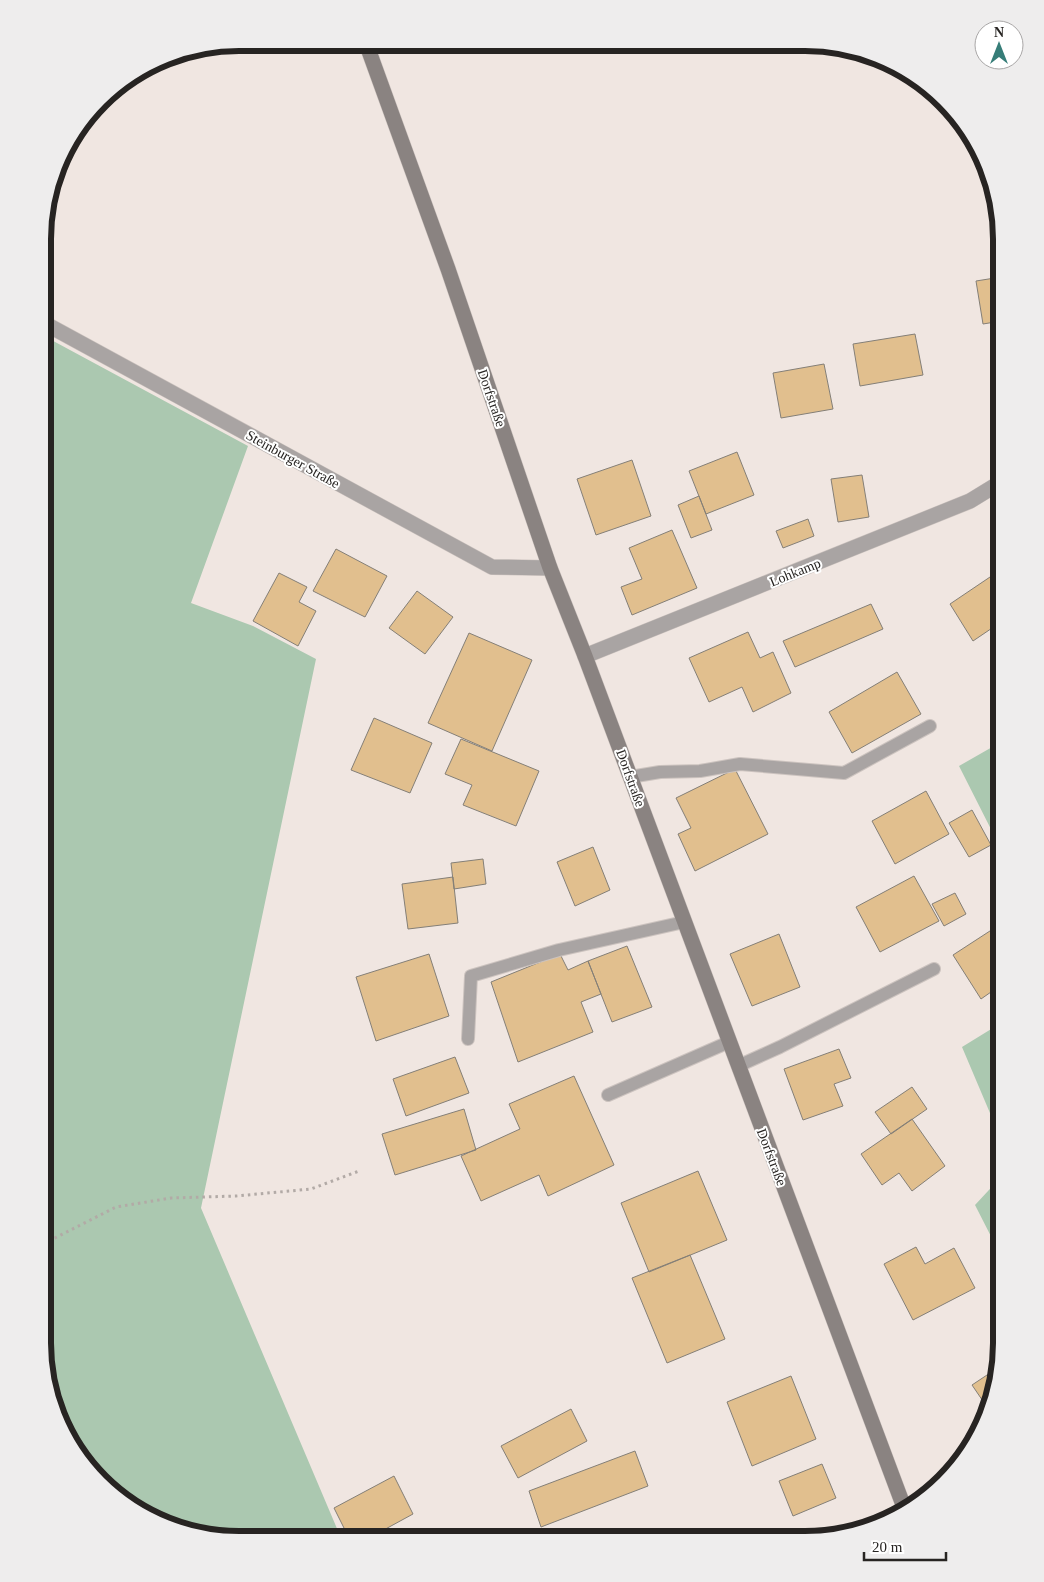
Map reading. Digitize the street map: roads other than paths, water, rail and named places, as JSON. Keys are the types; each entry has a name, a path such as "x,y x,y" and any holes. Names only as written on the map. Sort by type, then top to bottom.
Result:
{"street":[{"name":"Dorfstraße","path":"369,51 451,278 550,568 585,656 903,1504"},
{"name":"Steinburger Straße","path":"51,327 492,567 550,568"},
{"name":"Lohkamp","path":"585,656 970,500 993,487"}],"lane":[{"path":"630,778 660,772 700,771 740,764 844,773 930,726"},
{"path":"468,1039 471,976 559,950 684,922"},
{"path":"738,1066 780,1048 934,969"},
{"path":"608,1095 729,1042"}]}
